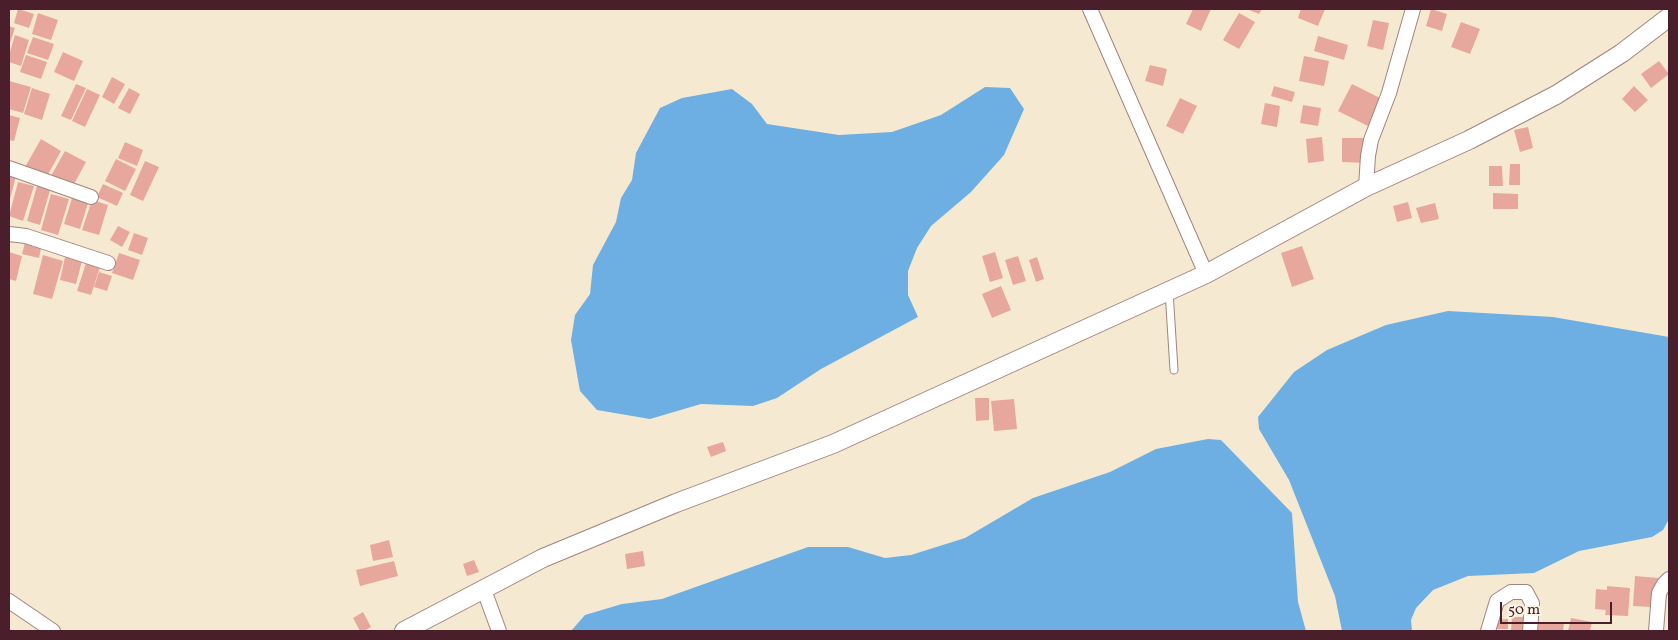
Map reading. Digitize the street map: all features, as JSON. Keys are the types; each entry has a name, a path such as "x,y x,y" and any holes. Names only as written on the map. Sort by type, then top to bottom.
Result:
{"street":[{"path":"1091,9 1206,274"},
{"path":"1366,188 1371,140 1389,94 1413,9"},
{"path":"404,631 543,558 676,503 833,444 1206,274 1366,188 1469,140 1556,95 1622,53 1669,17"},
{"path":"9,168 91,197"},
{"path":"9,234 26,236 108,263"},
{"path":"1656,631 1659,593 1669,579"},
{"path":"484,590 499,631"},
{"path":"1488,631 1497,602 1511,592 1526,592 1532,604 1530,631"},
{"path":"9,601 53,631"}],"lane":[{"path":"1169,290 1174,370"}],"water":[{"path":"985,87 1010,88 1024,109 1004,155 971,192 931,226 917,248 908,271 908,295 918,317 821,369 777,398 753,406 701,404 650,419 597,410 580,391 571,340 575,315 590,294 593,265 616,222 621,198 632,180 636,153 660,108 682,98 732,89 752,104 767,124 839,135 892,132 941,115"},
{"path":"1448,311 1553,317 1669,337 1669,519 1663,530 1652,537 1579,551 1534,573 1468,576 1433,590 1416,608 1411,620 1412,631 1342,631 1335,596 1289,480 1259,429 1258,417 1294,372 1327,350 1386,325"},
{"path":"1208,439 1221,440 1292,513 1298,602 1306,631 571,631 585,615 622,604 662,599 808,547 848,547 885,558 911,555 965,538 1033,498 1110,472 1156,449"}],"building":[{"path":"18,9 34,14 29,28 14,23"},
{"path":"1193,9 1211,9 1201,31 1186,24"},
{"path":"1247,9 1262,9 1259,14"},
{"path":"1301,9 1325,9 1318,26 1298,18"},
{"path":"1431,9 1447,14 1442,31 1426,26"},
{"path":"38,13 58,20 51,40 32,34"},
{"path":"1239,13 1255,22 1239,49 1223,40"},
{"path":"1373,20 1389,23 1383,50 1367,46"},
{"path":"1461,22 1480,29 1470,54 1451,47"},
{"path":"9,26 15,28 9,46"},
{"path":"15,35 29,40 21,66 9,62 9,55"},
{"path":"1318,36 1348,45 1344,60 1314,51"},
{"path":"33,37 54,44 48,60 27,53"},
{"path":"63,52 83,61 74,81 54,72"},
{"path":"26,55 47,62 41,79 20,72"},
{"path":"1304,56 1329,61 1324,86 1299,81"},
{"path":"1659,61 1669,74 1651,88 1641,74"},
{"path":"1150,65 1167,69 1163,86 1145,81"},
{"path":"112,77 125,84 114,104 102,97"},
{"path":"9,81 31,87 23,113 9,109"},
{"path":"76,84 86,88 71,120 61,116"},
{"path":"1352,84 1382,99 1368,126 1338,111"},
{"path":"1274,86 1295,92 1292,102 1271,96"},
{"path":"1634,86 1648,100 1635,112 1622,99"},
{"path":"32,88 50,94 42,120 24,114"},
{"path":"129,88 140,94 130,114 118,108"},
{"path":"87,89 100,95 85,127 72,121"},
{"path":"1180,98 1197,106 1183,134 1166,126"},
{"path":"1265,103 1280,106 1277,127 1261,124"},
{"path":"1303,105 1321,108 1318,126 1300,123"},
{"path":"9,115 20,118 14,141 9,140"},
{"path":"1528,127 1533,148 1520,152 1514,130"},
{"path":"1322,137 1324,161 1308,163 1306,139"},
{"path":"1342,138 1368,138 1367,163 1342,162"},
{"path":"41,139 61,151 46,178 25,167"},
{"path":"125,142 143,150 137,166 118,158"},
{"path":"65,151 86,162 72,188 51,176"},
{"path":"116,159 136,169 125,191 105,181"},
{"path":"145,161 159,167 143,201 130,195"},
{"path":"1510,164 1520,164 1520,185 1509,185"},
{"path":"1489,166 1502,166 1503,186 1489,186"},
{"path":"9,174 16,176 9,203"},
{"path":"18,182 34,186 23,221 9,216"},
{"path":"103,184 123,193 117,206 97,197"},
{"path":"37,186 50,190 40,225 27,221"},
{"path":"1493,193 1518,194 1518,209 1493,209"},
{"path":"51,194 69,199 58,235 41,230"},
{"path":"73,195 89,200 80,229 64,224"},
{"path":"92,200 108,205 99,235 82,230"},
{"path":"1408,202 1412,218 1397,222 1393,206"},
{"path":"1435,203 1439,219 1421,223 1416,208"},
{"path":"118,226 130,232 122,247 110,240"},
{"path":"134,233 148,238 142,255 128,250"},
{"path":"26,239 42,243 39,258 22,254"},
{"path":"1302,246 1314,279 1292,287 1281,253"},
{"path":"9,252 22,256 16,281 9,279"},
{"path":"995,252 1003,278 990,282 982,256"},
{"path":"119,253 140,260 133,280 112,273"},
{"path":"43,255 63,261 52,299 33,294"},
{"path":"1018,256 1026,281 1013,285 1005,260"},
{"path":"65,257 82,261 76,284 60,280"},
{"path":"1037,257 1044,279 1036,282 1029,260"},
{"path":"86,263 100,267 91,295 77,291"},
{"path":"99,272 112,276 107,291 94,287"},
{"path":"1001,286 1011,310 992,318 982,294"},
{"path":"975,398 989,398 989,420 976,421"},
{"path":"1014,399 1017,429 994,431 991,401"},
{"path":"723,442 726,451 711,457 707,447"},
{"path":"389,540 393,557 373,561 370,545"},
{"path":"643,551 645,566 627,569 625,554"},
{"path":"474,560 479,572 467,576 463,564"},
{"path":"394,561 398,576 360,586 356,570"},
{"path":"1635,576 1658,578 1657,593 1652,593 1651,607 1633,606"},
{"path":"1607,586 1630,588 1628,616 1605,615 1606,610 1595,609 1596,589 1607,590"},
{"path":"363,612 371,627 360,631 353,618"},
{"path":"1512,617 1523,617 1523,631 1511,631"},
{"path":"1571,618 1592,622 1590,631 1568,631"},
{"path":"1508,619 1508,629 1494,629 1494,620"},
{"path":"1536,622 1564,623 1563,631 1536,631"}]}
